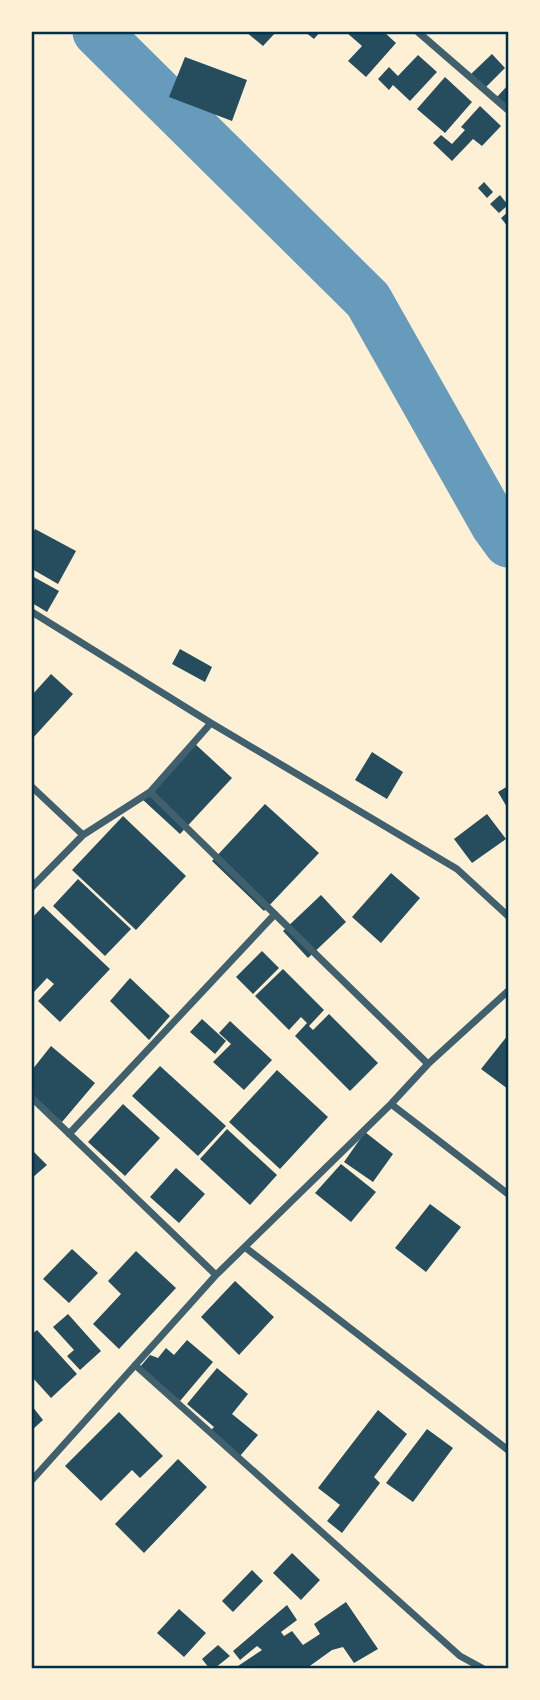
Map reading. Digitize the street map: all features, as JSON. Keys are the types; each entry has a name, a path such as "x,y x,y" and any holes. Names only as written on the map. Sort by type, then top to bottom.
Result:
{"street":[{"path":"418,32 509,110"},
{"path":"32,612 211,723 457,869 509,916"},
{"path":"32,887 83,835 150,792 211,723"},
{"path":"32,787 83,835"},
{"path":"150,792 428,1063"},
{"path":"69,1134 275,914"},
{"path":"32,1479 216,1275 391,1104 428,1063 509,991"},
{"path":"32,1098 216,1275"},
{"path":"391,1104 509,1194"},
{"path":"246,1248 509,1450"},
{"path":"135,1365 460,1656 482,1668"}],"building":[{"path":"246,32 276,32 263,46"},
{"path":"305,32 320,32 314,39"},
{"path":"346,32 384,32 396,43 366,77 348,61 362,46"},
{"path":"492,54 505,68 485,88 471,74"},
{"path":"418,55 437,72 410,101 393,85 389,90 378,79 389,67 398,76"},
{"path":"185,57 247,80 232,121 169,97"},
{"path":"445,77 472,102 445,133 417,109"},
{"path":"508,85 508,108 497,97"},
{"path":"480,106 501,126 482,146 473,139 452,161 433,143 441,135 452,144 465,130 461,127"},
{"path":"484,182 493,192 487,198 478,188"},
{"path":"500,195 508,205 499,213 490,204"},
{"path":"508,212 508,227 501,218"},
{"path":"35,529 76,551 58,584 32,569 32,535"},
{"path":"32,576 59,591 47,612 32,603"},
{"path":"180,649 212,667 205,682 172,664"},
{"path":"51,674 73,694 32,739 32,695"},
{"path":"194,743 232,778 180,834 142,799"},
{"path":"372,752 403,772 387,799 355,780"},
{"path":"508,786 508,809 498,792"},
{"path":"265,804 319,853 264,911 212,861"},
{"path":"487,814 506,839 472,863 454,839"},
{"path":"123,816 186,876 136,930 72,870"},
{"path":"391,873 420,898 381,943 352,917"},
{"path":"78,879 131,929 105,956 53,906"},
{"path":"321,895 346,922 308,958 283,931"},
{"path":"43,906 110,969 60,1022 38,1001 54,984 47,978 34,992 32,989 32,918"},
{"path":"262,951 279,968 253,994 236,977"},
{"path":"283,969 324,1010 309,1026 313,1030 329,1014 378,1063 350,1091 295,1036 307,1023 301,1017 289,1030 255,996"},
{"path":"130,978 170,1016 149,1040 110,1001"},
{"path":"202,1019 226,1041 215,1054 190,1032"},
{"path":"230,1021 272,1060 244,1090 213,1062 231,1044 219,1033"},
{"path":"508,1035 508,1089 481,1069"},
{"path":"51,1046 95,1083 62,1122 32,1096 32,1070"},
{"path":"160,1066 226,1126 198,1156 132,1096"},
{"path":"277,1070 328,1117 280,1169 229,1122"},
{"path":"123,1104 160,1138 125,1176 88,1142"},
{"path":"227,1129 277,1175 250,1205 200,1159"},
{"path":"365,1132 393,1154 373,1182 344,1162"},
{"path":"32,1150 47,1165 32,1178"},
{"path":"341,1164 376,1192 351,1222 315,1193"},
{"path":"176,1168 205,1194 179,1223 150,1197"},
{"path":"430,1204 461,1227 426,1272 395,1248"},
{"path":"72,1249 98,1273 69,1303 43,1279"},
{"path":"136,1251 176,1288 119,1349 93,1324 121,1294 108,1281"},
{"path":"235,1281 274,1317 239,1355 201,1317"},
{"path":"68,1314 101,1351 80,1370 67,1356 74,1350 53,1327"},
{"path":"37,1330 77,1374 51,1398 32,1377 32,1334"},
{"path":"187,1340 213,1362 180,1401 140,1367 150,1355 158,1358 166,1348 174,1355"},
{"path":"217,1368 248,1394 232,1414 258,1435 240,1456 211,1430 214,1427 187,1404"},
{"path":"32,1406 43,1420 32,1430"},
{"path":"378,1410 407,1434 374,1477 380,1483 342,1533 327,1521 340,1505 318,1488"},
{"path":"119,1412 163,1456 140,1478 132,1470 101,1501 65,1466"},
{"path":"427,1429 453,1448 413,1502 386,1483"},
{"path":"178,1459 207,1487 144,1553 115,1524"},
{"path":"292,1553 320,1580 301,1600 273,1573"},
{"path":"252,1570 263,1581 233,1612 222,1601"},
{"path":"346,1602 378,1649 354,1663 343,1647 332,1650 307,1668 238,1666 262,1650 257,1646 240,1660 233,1651 287,1605 297,1620 281,1632 284,1636 292,1631 303,1645 320,1634 314,1624"},
{"path":"179,1609 206,1633 184,1657 157,1633"},
{"path":"218,1645 230,1656 215,1668 209,1668 202,1659"}],"waterway":[{"path":"97,32 368,300 495,525 508,543"}]}
